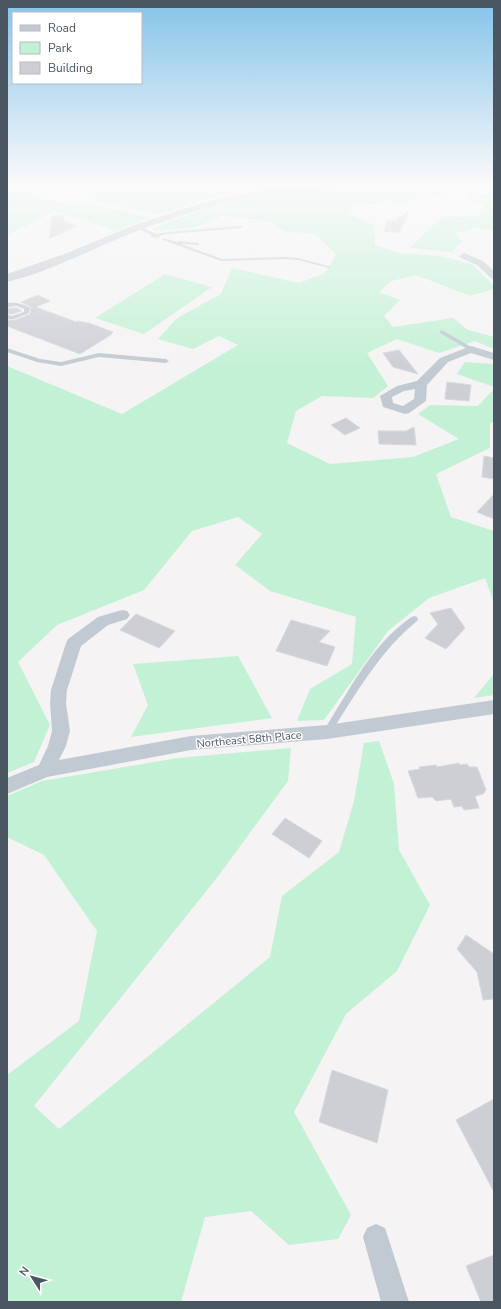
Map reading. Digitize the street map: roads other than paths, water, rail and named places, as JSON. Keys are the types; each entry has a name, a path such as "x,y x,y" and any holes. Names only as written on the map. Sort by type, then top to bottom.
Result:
{"street":[{"path":"7,278 93,247"},
{"path":"464,256 480,263 494,276"},
{"path":"421,384 444,360 471,349 494,356"},
{"path":"45,770 57,746 61,730 58,703 59,690 74,643 103,621 122,615"},
{"name":"Northeast 58th Place","path":"7,786 45,770 191,743 327,732 494,707"},
{"path":"376,1237 395,1302"}],"lane":[{"path":"187,247 221,260 284,258 298,259 329,267"},
{"path":"7,305 22,305 27,308 26,313 12,318 7,317"},
{"path":"442,332 471,349"},
{"path":"7,350 39,362 61,364 99,354 166,361"},
{"path":"327,732 364,674 400,629 414,619"}]}
